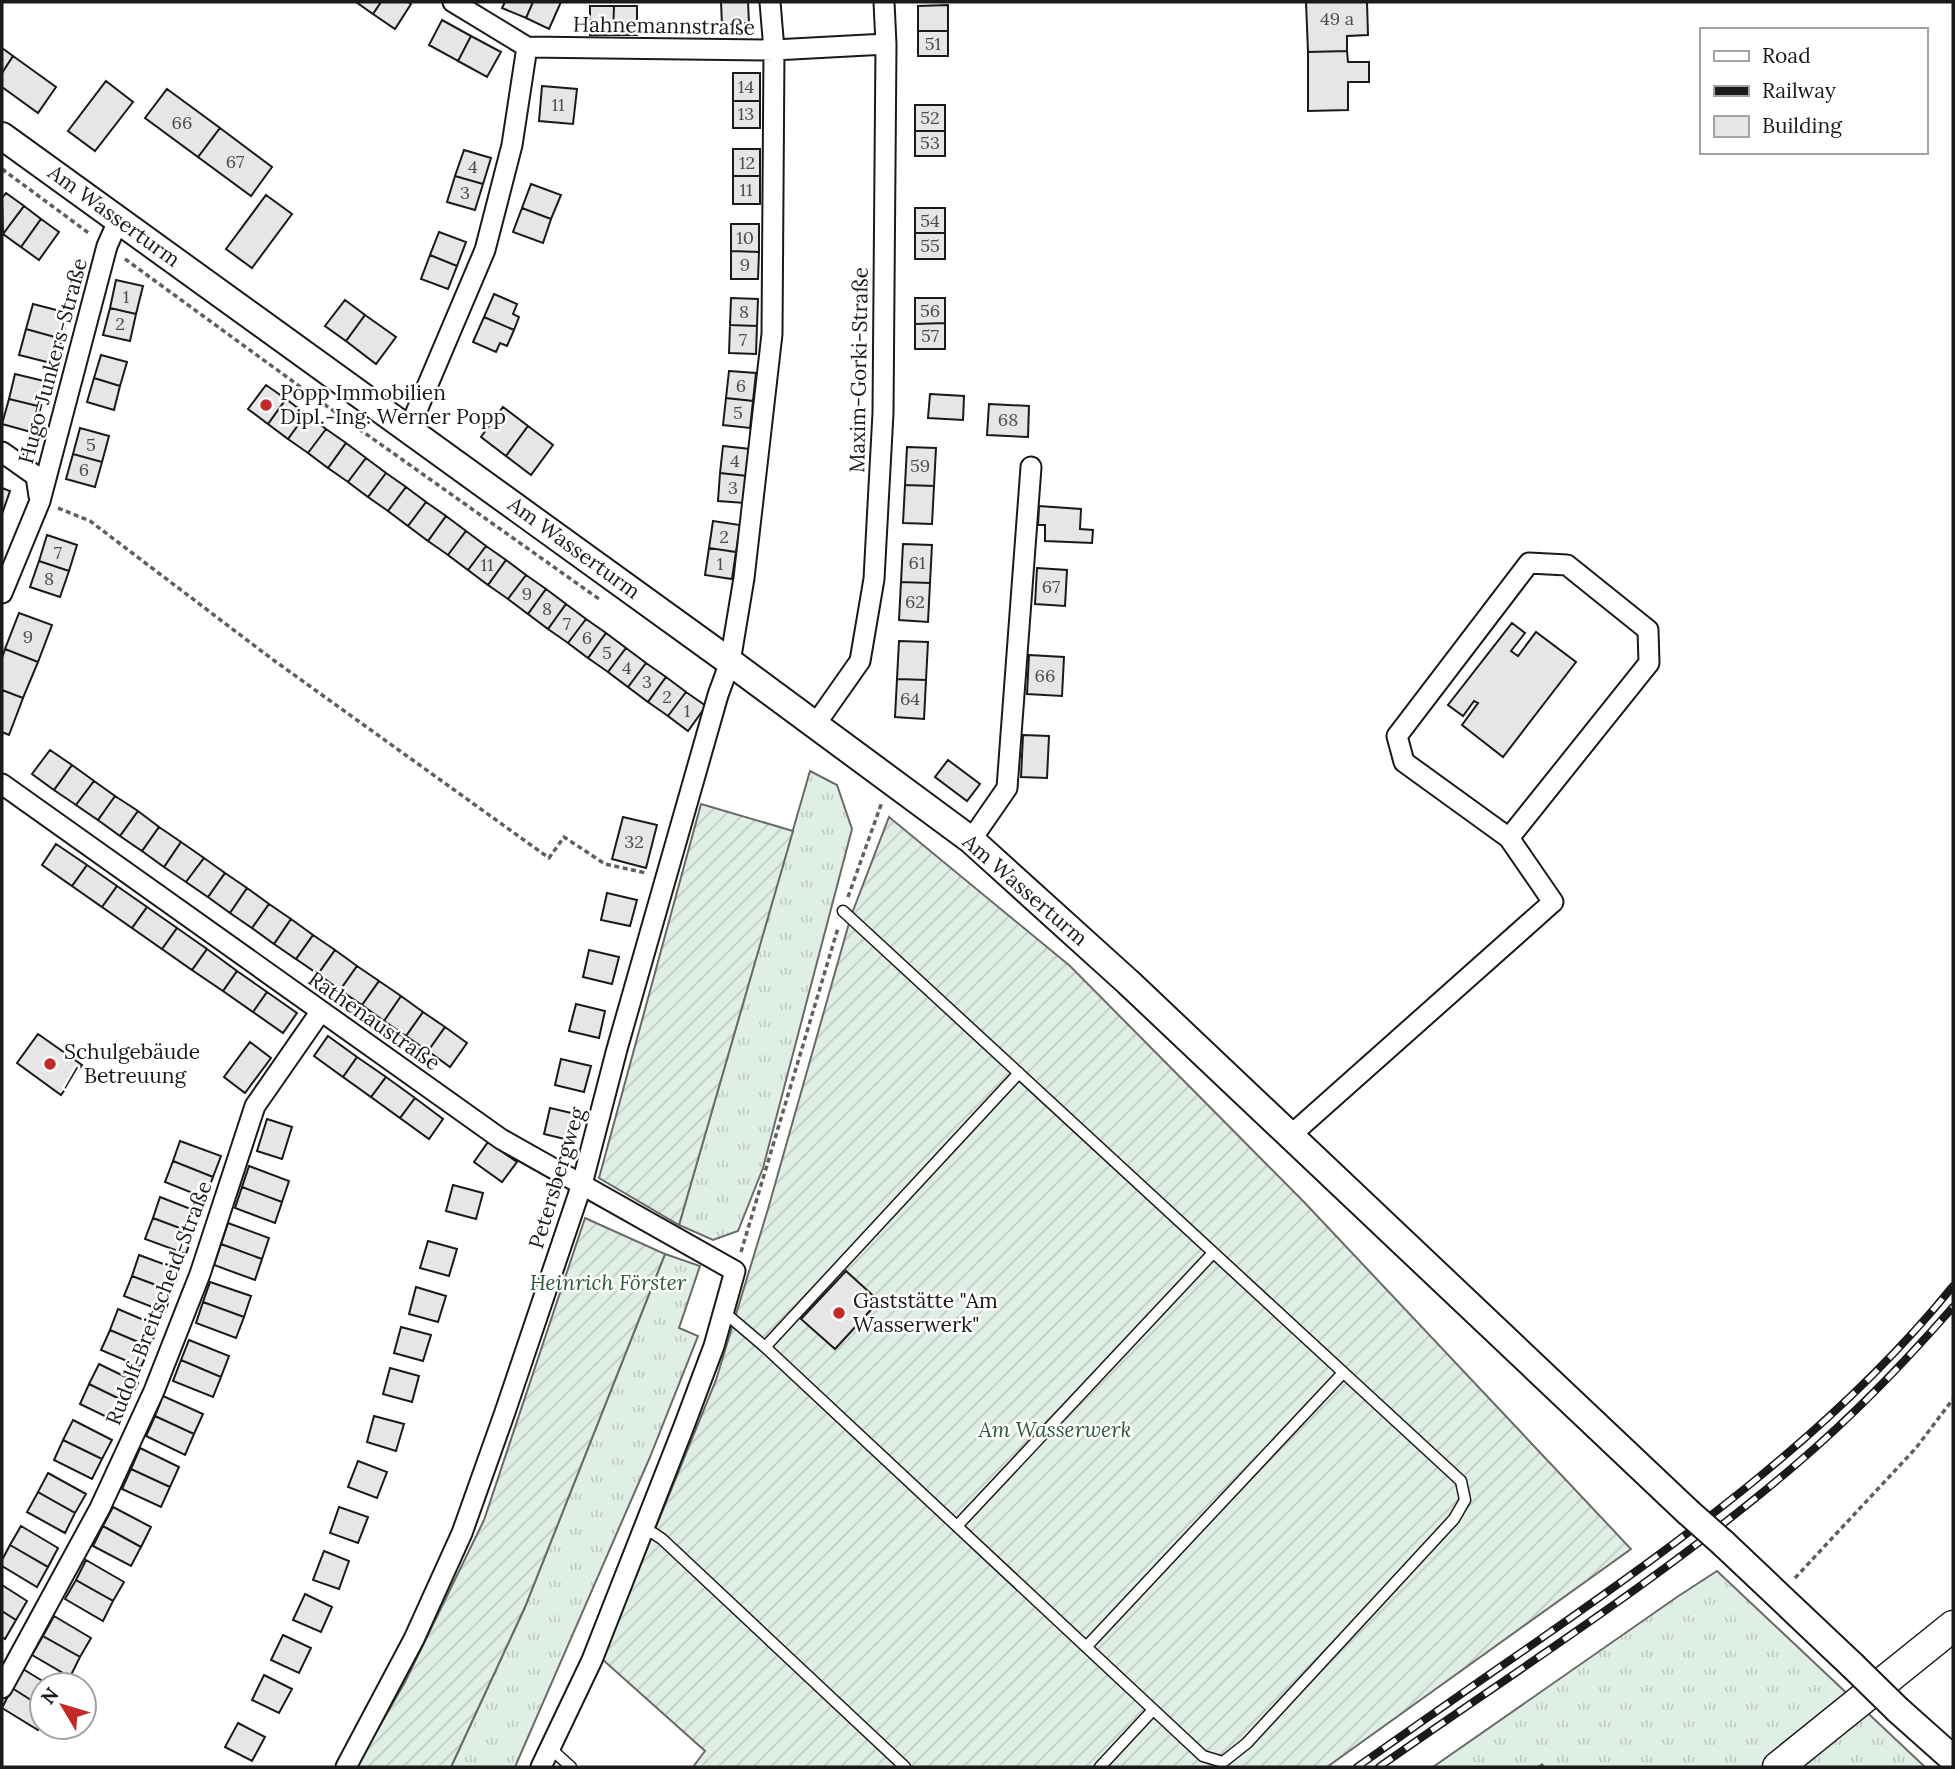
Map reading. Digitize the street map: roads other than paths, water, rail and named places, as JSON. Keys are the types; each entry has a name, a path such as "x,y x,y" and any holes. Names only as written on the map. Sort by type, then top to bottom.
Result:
{"main road":[{"path":"1778,1767 1953,1626"}],"street":[{"path":"409,429 485,250 512,145 527,47 453,2"},
{"path":"730,662 744,578 772,334 774,50 769,2"},
{"name":"Maxim-Gorki-Straße","path":"815,725 860,661 874,579 883,413 886,44 884,2"},
{"name":"Hahnemannstraße","path":"527,47 774,50 886,44"},
{"name":"Am Wasserturm","path":"2,136 730,662 971,841 1128,982 1953,1759"},
{"name":"Hugo-Junkers-Straße","path":"2,593 40,501 107,246 119,219"},
{"path":"2,452 36,477 40,501"},
{"path":"971,841 1007,788 1031,467"},
{"path":"1291,1135 1553,902 1509,838 1405,762 1397,736 1529,563 1567,565 1648,630 1649,663 1509,838"},
{"name":"Petersbergweg","path":"346,1767 414,1639 462,1533 582,1184 617,1049 718,695 730,662"},
{"name":"Rathenaustraße","path":"2,784 501,1139 735,1271 724,1312"},
{"name":"Rudolf-Breitscheid-Straße","path":"2,1688 100,1508 154,1391 200,1274 255,1107 321,1012"},
{"path":"541,1767 592,1660 710,1357 724,1312"}],"lane":[{"path":"724,1312 765,1347 1203,1756 1223,1762 1247,1743 1454,1520 1465,1500 1461,1481 843,911"},
{"path":"765,1347 1018,1073"},
{"path":"957,1526 1213,1253"},
{"path":"1087,1646 1342,1374"},
{"path":"642,1532 653,1533 662,1539 905,1767"},
{"path":"1100,1767 1153,1710"},
{"path":"550,1748 571,1767"}],"railway":[{"path":"1357,1767 1595,1601 1759,1477 1861,1387 1953,1286"},
{"path":"1379,1767 1593,1619 1750,1503 1860,1406 1953,1307"}],"place":[{"name":"Popp Immobilien Dipl.-Ing. Werner Popp","path":"266,405"},
{"name":"Schulgebäude / Betreuung","path":"50,1064"},
{"name":"Gaststätte \"Am Wasserwerk\"","path":"839,1313"}],"park label":[{"name":"Heinrich Förster","path":"608,1283"},
{"name":"Am Wasserwerk","path":"1055,1430"}]}
